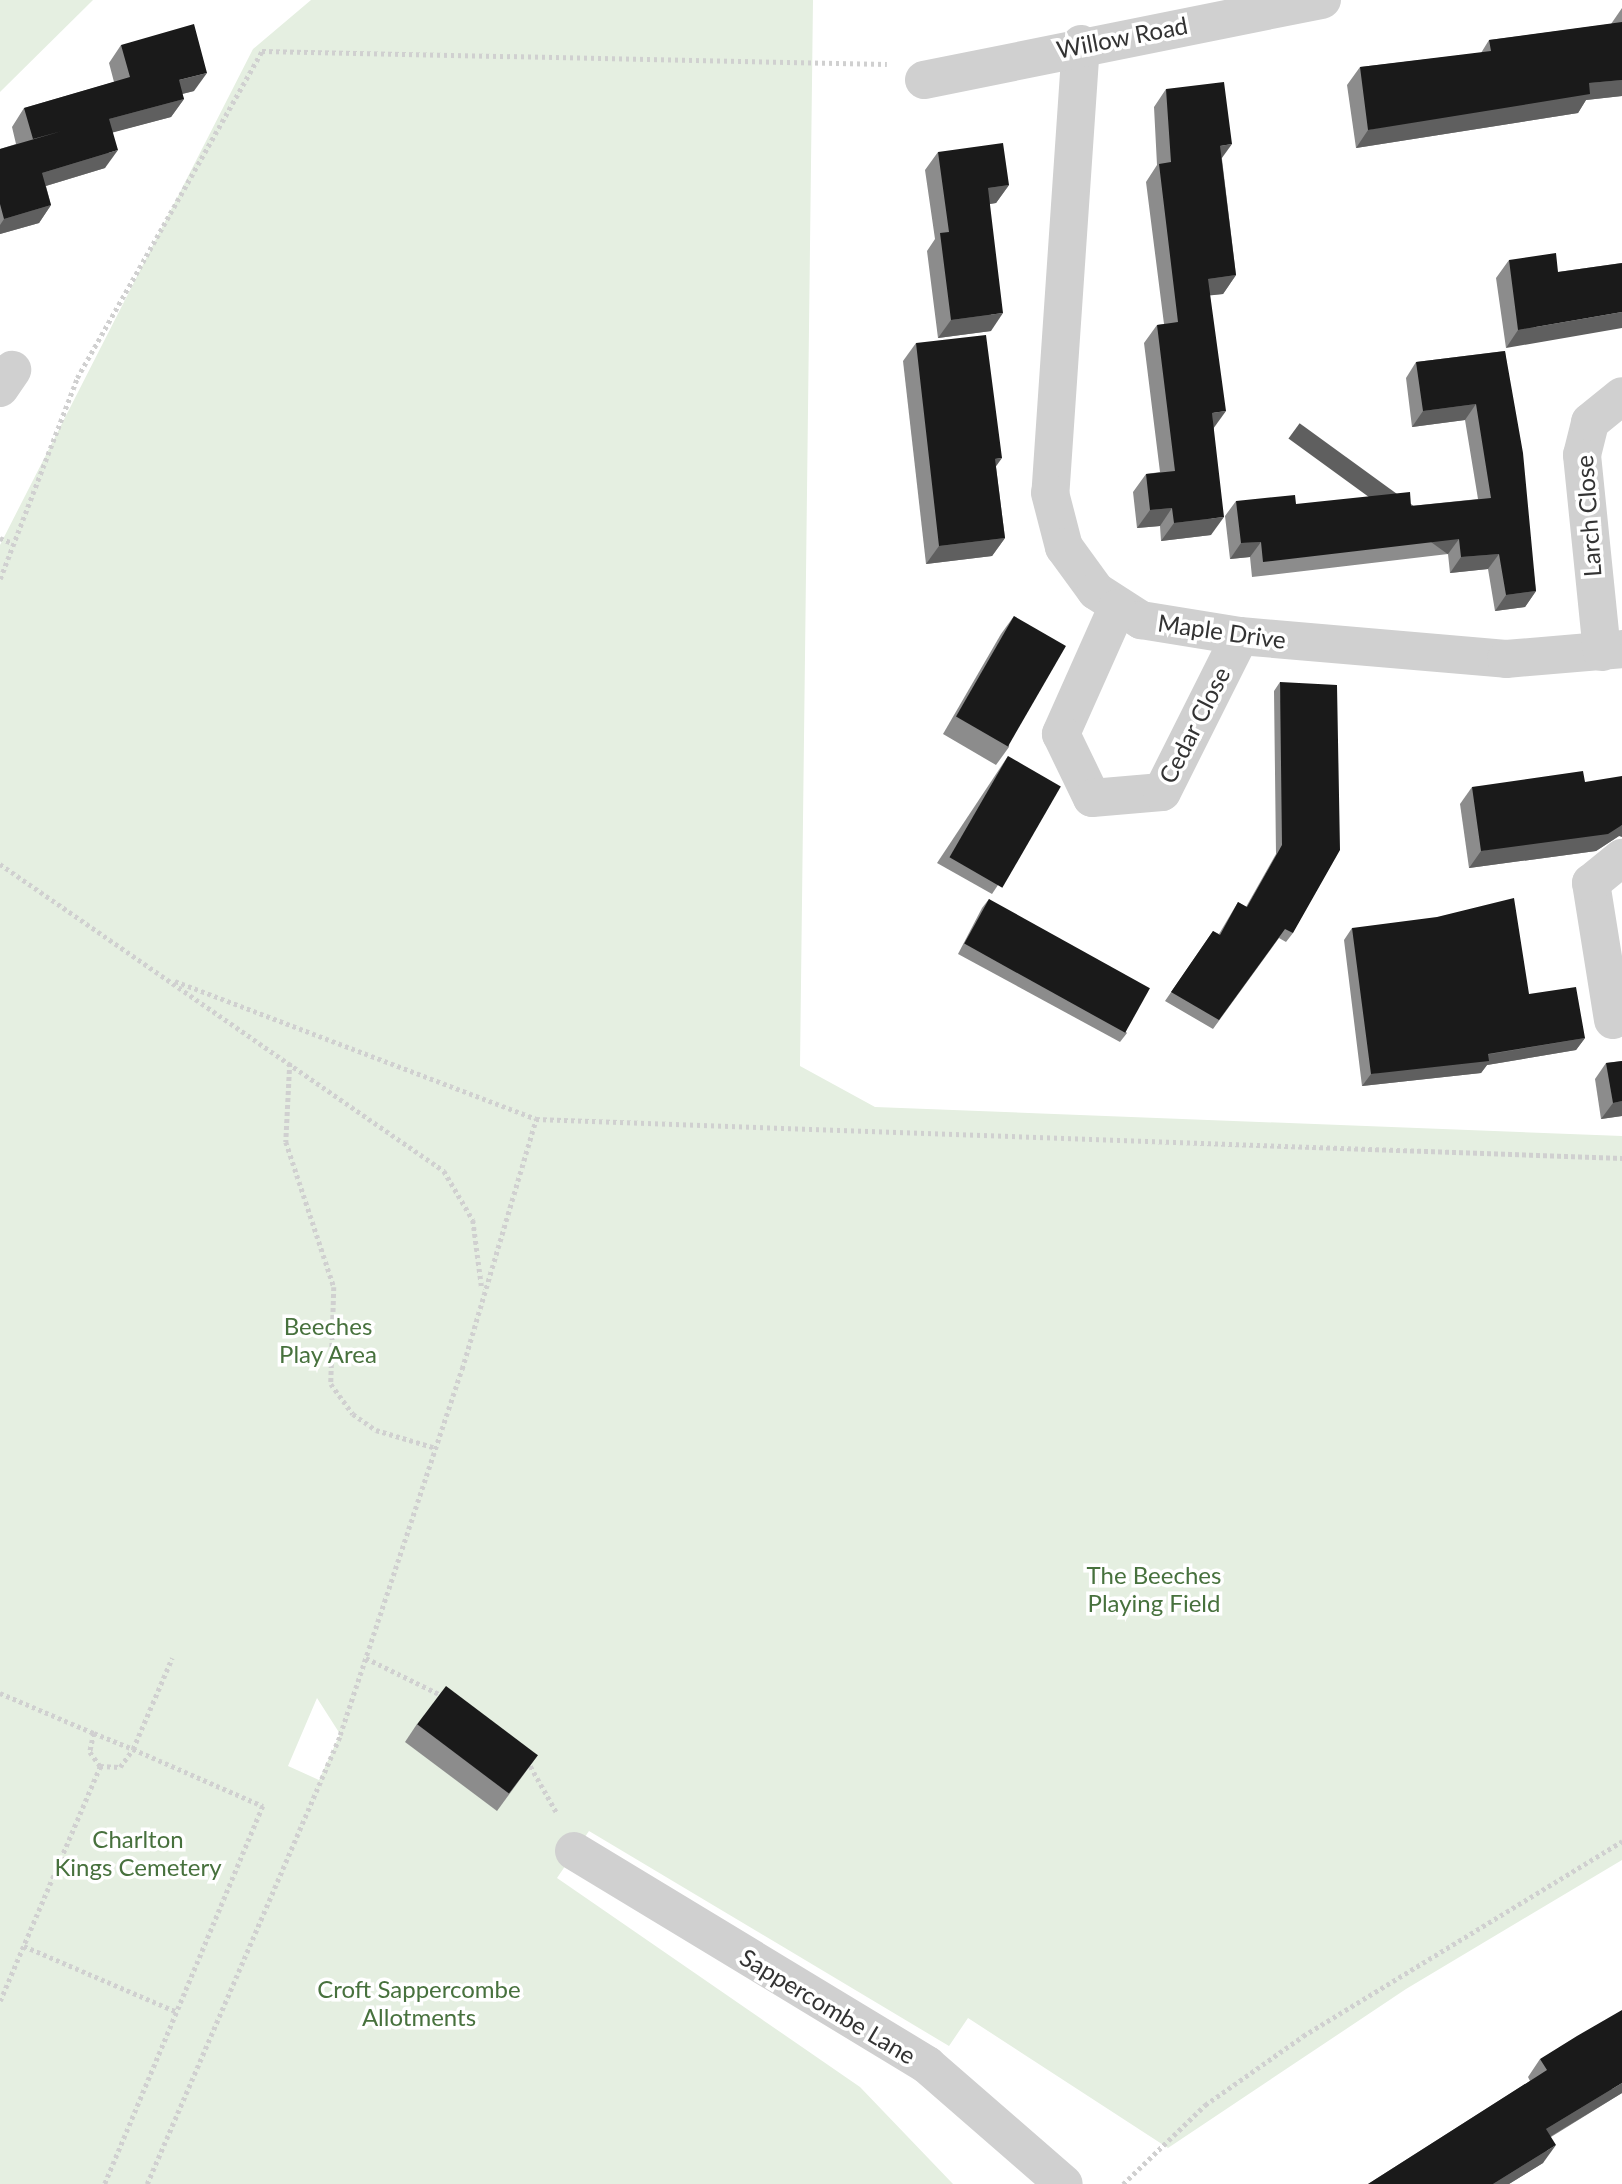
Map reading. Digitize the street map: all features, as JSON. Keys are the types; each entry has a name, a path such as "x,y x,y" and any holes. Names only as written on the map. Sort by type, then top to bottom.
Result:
{"street":[{"name":"Willow Road","path":"924,80 1081,44 1322,0"},
{"name":"Maple Drive","path":"1081,44 1050,493 1064,547 1096,591 1117,608 1166,626 1240,636 1506,659 1612,651"},
{"name":"Larch Close","path":"1612,651 1582,455 1590,422 1622,396"},
{"name":"Cedar Close","path":"1117,608 1061,734 1092,798 1162,792 1240,636"},
{"path":"1613,1020 1591,883 1622,858"},
{"name":"Sappercombe Lane","path":"574,1852 927,2065 1064,2184"}],"path":[{"path":"0,579 10,542 77,377 262,51 878,61 924,80"},
{"path":"0,538 10,542"},
{"path":"0,864 175,981 444,1171 473,1220 481,1297"},
{"path":"175,981 536,1119 1622,1158"},
{"path":"290,1063 286,1142 334,1287 331,1384 353,1415 376,1430 436,1448"},
{"path":"147,2184 340,1735 436,1448 536,1119"},
{"path":"100,1766 120,1767 133,1749 172,1658"},
{"path":"366,1658 452,1700"},
{"path":"0,1693 263,1806 104,2184"},
{"path":"94,1733 90,1752 100,1766"},
{"path":"521,1754 539,1771 574,1852"},
{"path":"0,2001 100,1766"},
{"path":"1123,2184 1205,2105 1303,2036 1622,1841"},
{"path":"24,1946 177,2012"}],"green space":[{"path":"0,0 93,0 0,92"},
{"name":"The Beeches Playing Field","path":"311,0 813,0 800,1066 875,1107 1622,1136 1622,1860 1406,1989 1168,2148 968,2018 949,2046 589,1831 557,1878 860,2087 953,2184 0,2184 0,545 253,49","holes":["317,1698 340,1734 319,1780 288,1766"]}],"building":[{"path":"1622,22 1622,80 1589,83 1590,94 1368,130 1360,67 1491,51 1489,40"},
{"path":"194,24 207,73 179,80 184,99 109,119 118,150 42,173 51,205 4,219 0,204 0,149 62,131 33,139 24,108 130,77 121,45"},
{"path":"1224,82 1232,144 1220,146 1236,275 1208,279 1226,411 1212,413 1224,517 1174,523 1172,508 1150,510 1146,474 1175,471 1157,325 1178,322 1159,164 1171,162 1166,89"},
{"path":"1003,143 1009,185 988,188 1003,313 951,320 940,233 949,232 938,152"},
{"path":"1556,253 1558,272 1622,263 1622,312 1518,330 1509,260"},
{"path":"986,335 1002,458 995,459 1005,538 939,546 916,343"},
{"path":"1505,351 1523,453 1536,591 1506,595 1499,554 1461,557 1459,539 1263,562 1261,542 1241,543 1236,501 1295,495 1296,504 1410,492 1411,506 1491,498 1476,404 1423,411 1416,362"},
{"path":"1014,616 1066,646 1008,746 956,716"},
{"path":"1280,682 1337,685 1340,850 1293,933 1285,929 1219,1020 1171,992 1213,931 1220,935 1238,902 1247,907 1282,845"},
{"path":"1008,756 1061,786 1002,888 950,857"},
{"path":"1583,771 1585,782 1622,776 1622,825 1608,834 1481,851 1472,787"},
{"path":"1514,898 1529,994 1576,987 1585,1038 1488,1054 1489,1061 1371,1074 1352,928 1437,917"},
{"path":"989,899 1150,988 1125,1033 964,944"},
{"path":"1622,1061 1622,1101 1613,1103 1606,1063"},
{"path":"446,1686 538,1755 509,1794 417,1724"},
{"path":"1622,2010 1622,2083 1546,2129 1556,2145 1493,2184 1368,2184 1547,2070 1540,2059"}],"park label":[{"name":"Beeches Play Area","path":"328,1340"},
{"name":"Charlton Kings Cemetery","path":"138,1853"},
{"name":"Croft Sappercombe Allotments","path":"419,2003"}]}
